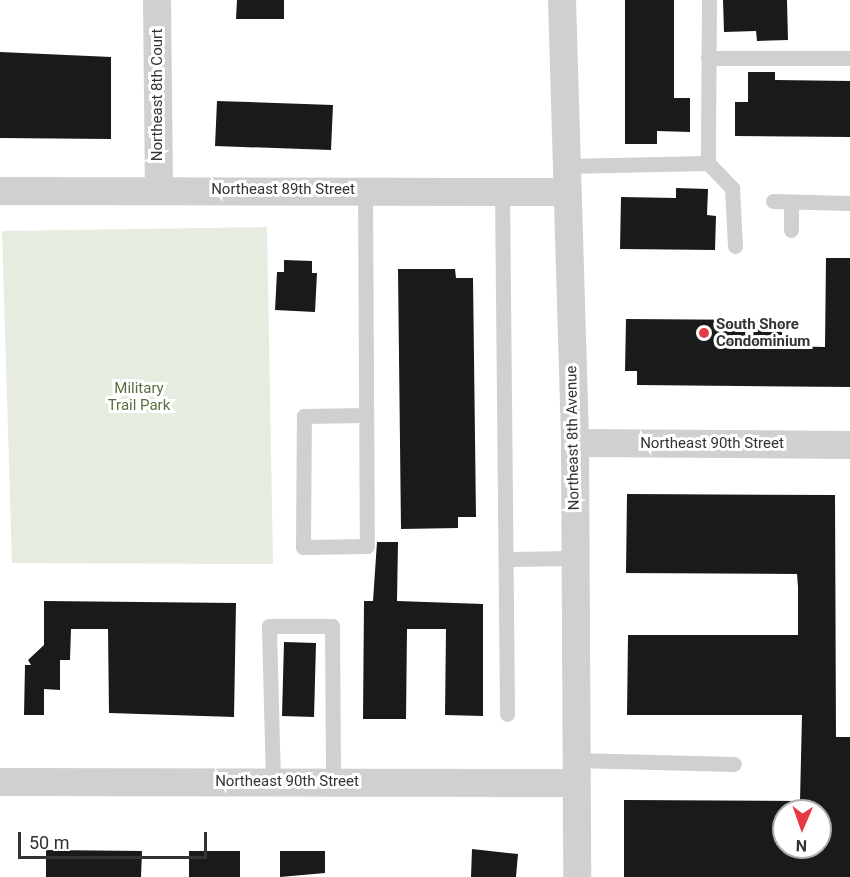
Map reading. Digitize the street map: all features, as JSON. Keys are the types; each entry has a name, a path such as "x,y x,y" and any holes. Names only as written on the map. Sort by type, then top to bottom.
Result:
{"street":[{"name":"Northeast 8th Court","path":"158,0 159,190"},
{"name":"Northeast 8th Avenue","path":"562,0 574,443 577,877"},
{"name":"Northeast 89th Street","path":"0,191 502,190 566,179"},
{"name":"Northeast 90th Street","path":"574,443 850,445"},
{"name":"Northeast 90th Street","path":"0,782 333,782 575,772"}],"lane":[{"path":"709,0 708,163 732,188 735,246"},
{"path":"708,58 850,58"},
{"path":"566,179 708,163"},
{"path":"365,190 367,546 303,547 304,416 366,415"},
{"path":"502,190 507,714"},
{"path":"773,201 850,203"},
{"path":"791,202 791,230"},
{"path":"506,559 575,558"},
{"path":"273,782 269,626 332,626 333,782"},
{"path":"575,772 734,764"}],"green space":[{"name":"Military Trail Park","path":"267,227 273,564 12,563 2,231"}],"building":[{"path":"237,0 284,0 284,19 236,19"},
{"path":"625,0 674,0 674,98 690,98 690,132 657,131 657,144 625,144"},
{"path":"723,0 787,0 788,40 757,41 756,31 724,32"},
{"path":"0,52 111,57 111,139 0,138"},
{"path":"748,72 775,72 775,80 850,81 850,137 735,136 735,102 748,102"},
{"path":"217,101 333,105 331,150 215,146"},
{"path":"676,188 708,189 707,215 716,216 715,250 620,249 621,197 676,198"},
{"name":"South Shore Condominium","path":"826,258 850,258 850,387 637,385 637,371 625,371 626,319 782,320 782,346 825,347"},
{"path":"284,260 312,261 312,273 317,273 315,312 275,310 277,272 284,272"},
{"path":"398,269 455,269 456,278 473,278 476,517 458,517 458,528 401,529"},
{"path":"627,494 835,495 836,737 850,737 850,877 624,877 624,800 772,801 772,859 832,859 832,799 800,799 802,715 627,715 628,635 798,635 797,574 626,573"},
{"path":"377,542 398,542 397,601 483,604 483,716 445,715 446,629 407,629 406,719 363,719 364,601 373,601"},
{"path":"44,601 236,603 234,717 109,713 108,629 71,629 70,660 60,660 60,690 44,689 44,715 24,715 25,665 31,665 28,660 44,645"},
{"path":"284,642 316,643 314,717 282,716"},
{"path":"472,849 518,854 516,877 471,877"},
{"path":"46,850 142,851 141,877 46,877"},
{"path":"189,851 240,851 240,877 189,877"},
{"path":"280,851 325,851 325,873 280,877"}],"place":[{"name":"South Shore Condominium","path":"704,333"}]}
